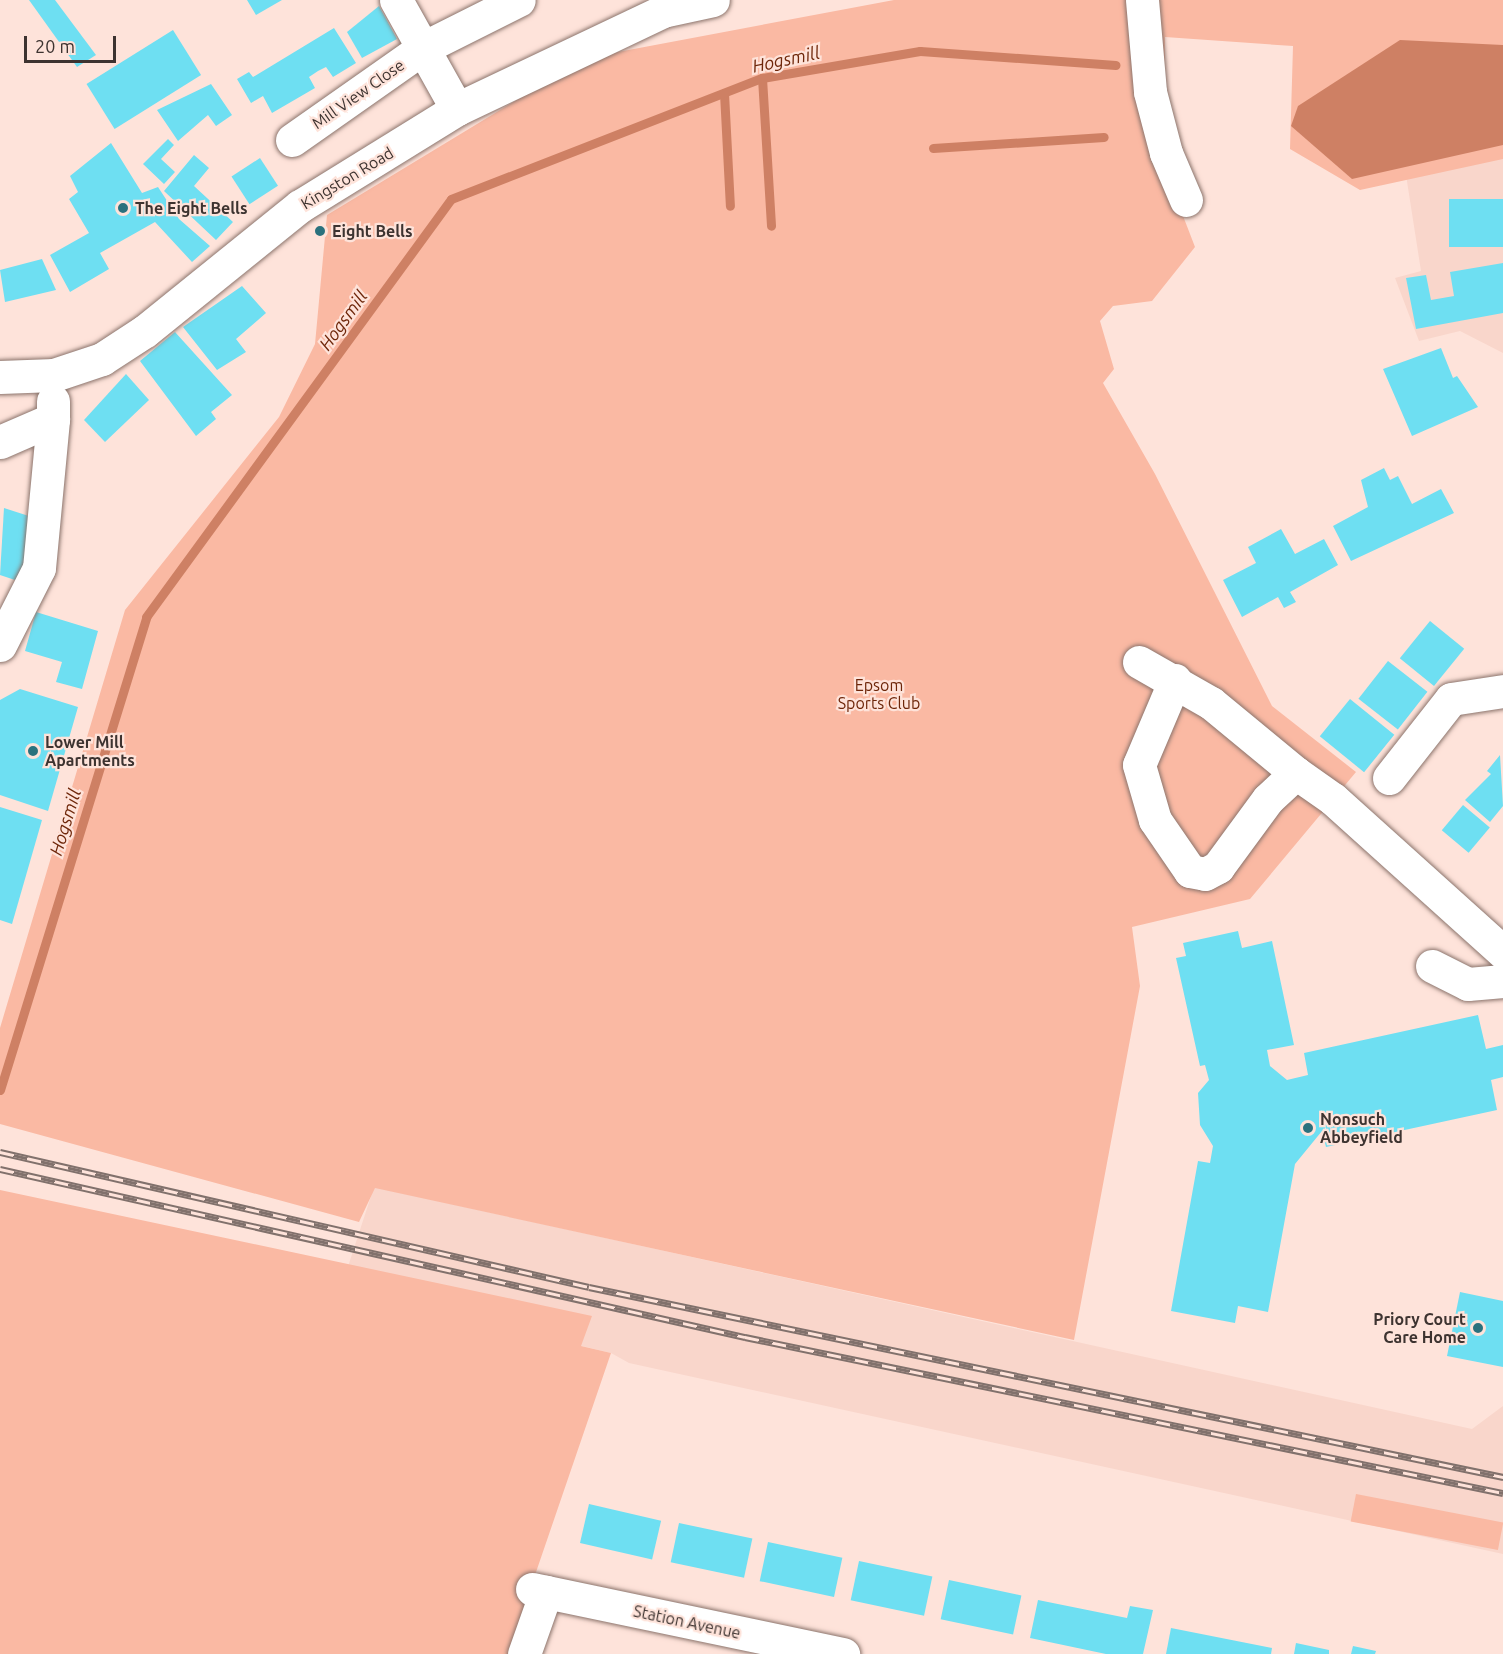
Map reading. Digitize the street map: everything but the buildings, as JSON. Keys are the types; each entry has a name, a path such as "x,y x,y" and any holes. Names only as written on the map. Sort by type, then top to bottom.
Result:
{"street":[{"name":"Mill View Close","path":"396,0 457,109"},
{"name":"Mill View Close","path":"292,140 423,48 519,0"},
{"name":"Kingston Road","path":"0,377 54,375 102,359 145,331 300,206 457,109 659,6 713,0"},
{"path":"1142,0 1150,92 1166,153 1186,200"},
{"path":"0,645 39,568 53,419 54,375"},
{"path":"0,442 53,419"},
{"path":"1140,662 1175,680 1333,799 1503,952"},
{"path":"1175,680 1138,765 1155,820 1190,871 1205,874 1218,867 1268,800 1296,773"},
{"path":"1389,778 1451,699 1503,691"},
{"path":"1432,966 1468,984 1503,981"},
{"name":"Station Avenue","path":"524,1654 539,1591 833,1653"}],"shaded area":[{"path":"1400,40 1503,45 1503,145 1352,179 1291,126 1298,106"},
{"path":"1503,158 1503,353 1460,331 1419,341 1395,278 1421,271 1406,175"},
{"path":"374,1187 1472,1429 1503,1406 1503,1554 629,1363 611,1353 341,1288"}],"green space":[{"name":"Epsom Sports Club","path":"894,0 1503,0 1503,159 1360,190 1290,149 1293,46 1165,37 1165,169 1195,247 1152,301 1113,306 1100,321 1114,369 1103,383 1155,474 1272,706 1356,772 1250,899 1132,927 1140,986 1074,1340 375,1188 359,1222 0,1124 0,1028 125,610 279,417 315,344 327,215 586,58"},
{"path":"0,1190 592,1316 581,1346 611,1353 508,1654 0,1654"},
{"path":"1356,1494 1503,1523 1498,1550 1351,1521"}],"waterway":[{"name":"Hogsmill","path":"0,1090 146,617 451,199 762,78 920,51 1116,65"},
{"path":"762,78 771,226"},
{"path":"724,93 730,206"},
{"path":"933,148 1104,137"}],"railway":[{"path":"0,1152 589,1287 1503,1477"},
{"path":"0,1169 745,1337 1503,1493"}],"place":[{"name":"The Eight Bells","path":"123,208"},
{"name":"Eight Bells","path":"320,231"},
{"name":"Lower Mill Apartments","path":"33,751"},
{"name":"Nonsuch Abbeyfield","path":"1308,1128"},
{"name":"Priory Court Care Home","path":"1478,1328"}]}
